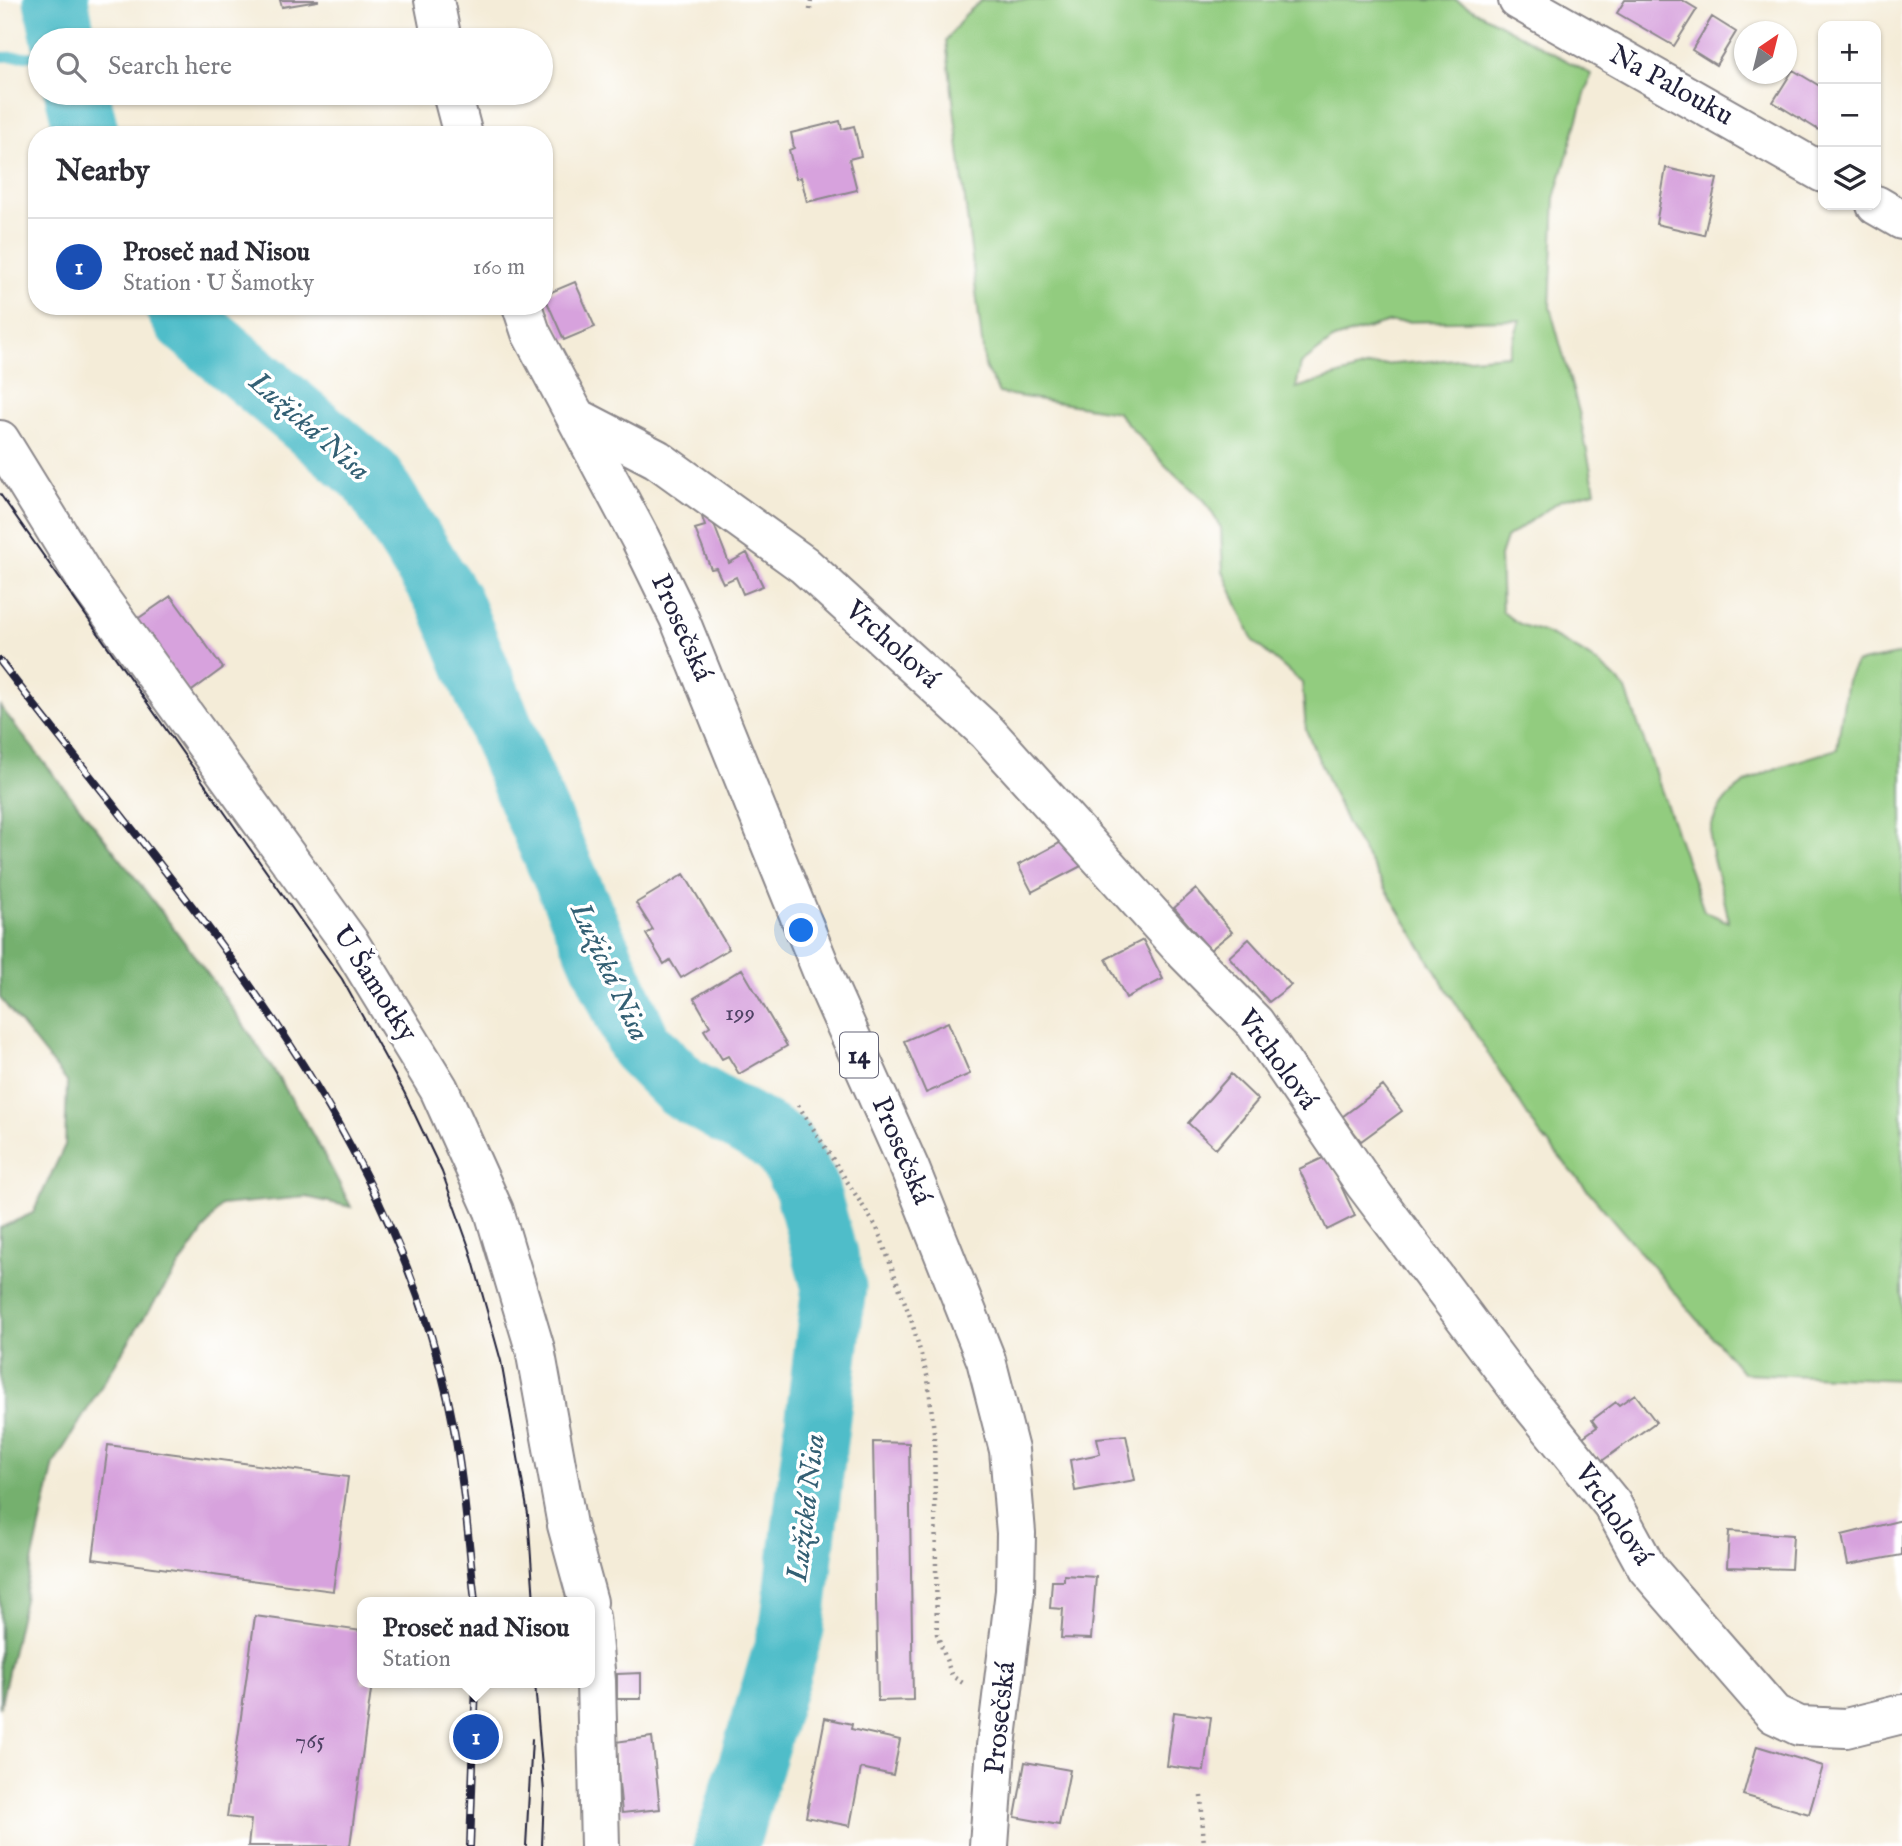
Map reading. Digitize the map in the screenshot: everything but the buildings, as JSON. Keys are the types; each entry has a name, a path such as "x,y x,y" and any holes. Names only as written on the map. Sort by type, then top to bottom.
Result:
{"street":[{"path":"434,0 440,28"},
{"name":"Na Palouku","path":"1518,0 1818,170"},
{"path":"455,105 461,126"},
{"path":"1881,208 1902,220"},
{"name":"Prosečská","path":"525,315 531,333 578,418 679,618 828,986 910,1169 986,1360 1009,1450 1016,1533 1015,1591 989,1846"},
{"name":"Vrcholová","path":"578,418 657,459 804,565 995,741 1183,950 1255,1023 1364,1183 1517,1387 1612,1504 1647,1568 1774,1714 1799,1726 1846,1728 1902,1714"},
{"name":"U Šamotky","path":"0,440 87,581 349,942 439,1089 495,1212 535,1349 567,1525 587,1597"},
{"path":"595,1670 600,1846"}],"path":[{"path":"810,10 811,0"},
{"path":"798,1105 877,1228 911,1319 928,1379 934,1432 937,1634 952,1676 982,1696 1003,1696"},
{"path":"1201,1796 1204,1846"}],"green space":[{"path":"982,0 1456,0 1591,74 1555,198 1550,307 1579,412 1595,491 1561,500 1506,538 1500,556 1502,611 1519,623 1578,650 1609,672 1626,690 1704,911 1728,922 1710,846 1714,817 1725,800 1758,776 1837,749 1847,680 1856,663 1902,654 1902,1380 1743,1373 1539,1133 1439,977 1347,824 1306,730 1302,683 1253,641 1223,571 1221,528 1205,501 1166,466 1117,412 999,393 985,367 946,41 965,15","holes":["1520,320 1508,355 1369,366 1296,388 1301,364 1334,339 1389,322"]},
{"path":"0,706 189,948 233,1010 276,1073 351,1207 306,1197 221,1205 137,1328 54,1464 0,1708 0,1228 33,1213 65,1145 67,1082 0,998"}],"waterway":[{"name":"Lužická Nisa","path":"56,0 62,28"},
{"path":"0,57 28,56"},
{"name":"Lužická Nisa","path":"80,105 85,126"},
{"name":"Lužická Nisa","path":"182,315 186,321 371,477 450,603 532,803 640,1045 682,1087 782,1144 806,1186 834,1287 792,1628 726,1846"}],"tram line":[{"path":"0,494 342,979 404,1092 442,1172 470,1250 501,1361 528,1514 534,1597"},
{"path":"535,1688 544,1792 542,1846"},
{"path":"526,1846 532,1739"}],"railway":[{"path":"0,661 203,920 266,1009 325,1101 377,1197 419,1298 449,1404 462,1478 474,1597"},
{"path":"470,1846 476,1688"}],"place":[{"name":"Proseč nad Nisou","path":"476,1737"}]}
